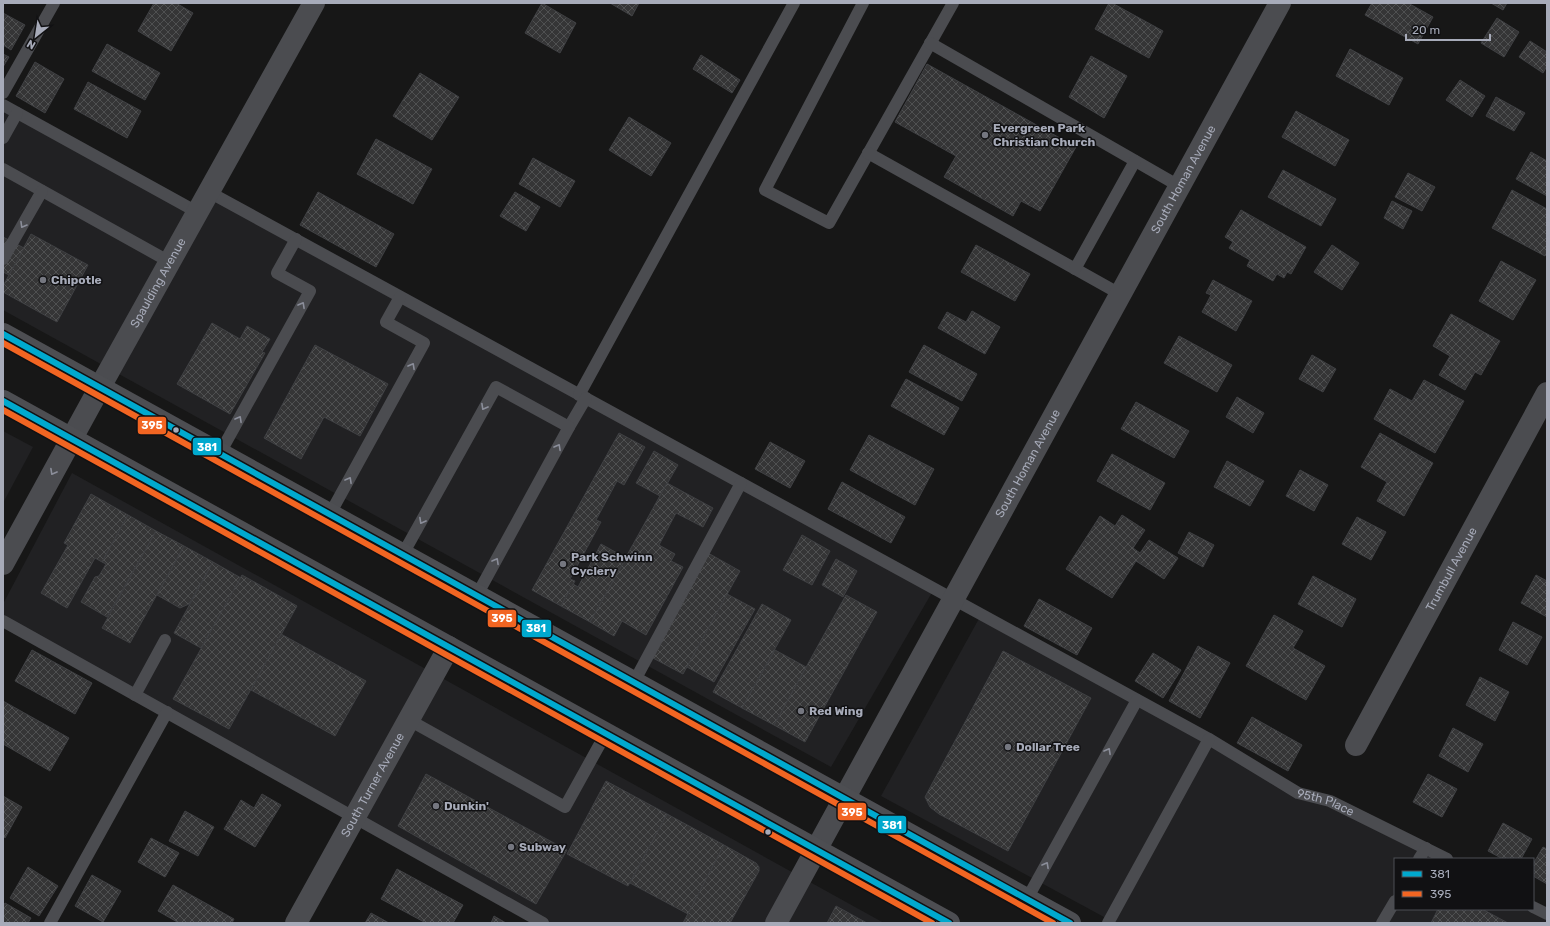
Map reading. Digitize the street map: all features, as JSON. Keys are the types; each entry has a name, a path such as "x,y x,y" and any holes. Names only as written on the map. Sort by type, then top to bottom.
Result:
{"main road":[{"path":"3,334 100,386 1070,923"},
{"path":"3,401 949,923"}],"street":[{"name":"Spaulding Avenue","path":"3,564 100,386 314,3"},
{"name":"South Homan Avenue","path":"776,923 1280,3"},
{"name":"Trumbull Avenue","path":"1356,745 1547,393"},
{"name":"South Turner Avenue","path":"296,923 449,647"}],"lane":[{"path":"3,93 54,3"},
{"path":"477,595 569,427 582,396 794,3"},
{"path":"863,3 764,190 829,223 953,3"},
{"path":"930,43 1179,186"},
{"path":"3,105 197,212"},
{"path":"3,138 17,113"},
{"path":"868,152 1120,294"},
{"path":"1075,269 1135,161"},
{"path":"3,169 170,262"},
{"path":"3,260 42,191"},
{"name":"95th Place","path":"209,192 1209,739 1298,793 1330,801 1445,858"},
{"path":"220,453 310,291 277,273 296,239"},
{"path":"330,514 424,342 386,322 400,297"},
{"path":"403,554 496,387 569,427"},
{"path":"634,682 741,484"},
{"path":"3,621 540,922"},
{"path":"135,694 165,640"},
{"path":"1027,899 1137,700"},
{"path":"50,923 167,712"},
{"path":"409,720 564,807 606,734"},
{"path":"1108,923 1209,739"},
{"path":"1420,858 1426,848"},
{"path":"1382,923 1394,903"},
{"path":"1534,908 1547,914"}],"shaded area":[{"path":"3,105 197,212 209,192 934,589 831,767 3,310"},
{"path":"3,431 33,447 3,503"},
{"path":"72,473 884,923 543,923 3,621 3,604"},
{"path":"981,615 1298,793 1445,858 1394,858 1394,910 1534,909 1547,914 1547,923 1115,923 881,796"}],"building":[{"path":"154,3 176,3 193,13 171,51 138,31"},
{"path":"542,3 576,23 560,53 525,33"},
{"path":"610,3 639,3 632,16"},
{"path":"1109,3 1112,3 1163,31 1149,58 1095,29"},
{"path":"1372,3 1408,3 1433,17 1418,44 1365,15"},
{"path":"1491,3 1507,3 1503,10"},
{"path":"3,13 25,25 11,50 3,45"},
{"path":"1497,18 1519,32 1504,57 1481,43"},
{"path":"1530,41 1547,52 1547,66 1543,73 1519,57"},
{"path":"107,44 160,73 145,100 92,71"},
{"path":"1350,49 1403,78 1389,105 1336,76"},
{"path":"3,54 9,57 3,67"},
{"path":"701,55 740,80 732,93 693,69"},
{"path":"1091,56 1127,76 1104,118 1069,97"},
{"path":"35,62 64,79 45,113 16,96"},
{"name":"Evergreen Park Christian Church","path":"927,64 1076,147 1040,211 1021,201 1013,216 944,177 956,156 895,122"},
{"path":"420,73 459,97 432,140 393,116"},
{"path":"1460,80 1485,96 1472,117 1446,100"},
{"path":"88,82 141,111 127,138 74,109"},
{"path":"1496,97 1525,113 1514,131 1486,116"},
{"path":"1296,111 1349,140 1335,166 1282,137"},
{"path":"629,117 671,143 651,176 609,150"},
{"path":"376,139 432,169 413,204 357,174"},
{"path":"1531,152 1547,161 1547,196 1516,179"},
{"path":"533,158 575,181 560,207 519,184"},
{"path":"1283,170 1336,199 1321,226 1268,197"},
{"path":"1408,173 1435,187 1422,211 1395,197"},
{"path":"1512,190 1547,209 1547,253 1545,256 1492,228"},
{"path":"318,192 394,234 376,267 300,225"},
{"path":"515,192 540,207 526,231 500,216"},
{"path":"1392,201 1412,211 1403,229 1384,218"},
{"path":"1241,210 1306,247 1291,274 1287,272 1284,278 1277,274 1273,281 1247,266 1250,260 1229,248 1233,242 1225,237"},
{"name":"Chipotle","path":"31,234 88,265 57,322 3,292 3,286"},
{"path":"3,237 24,248 9,275 3,272"},
{"path":"976,245 1030,274 1015,301 961,272"},
{"path":"1332,245 1359,263 1342,290 1314,272"},
{"path":"1501,261 1536,280 1513,320 1479,301"},
{"path":"1213,280 1252,301 1236,331 1202,312 1211,295 1206,293"},
{"path":"972,311 1000,327 985,354 938,328 947,312 966,322"},
{"path":"1451,314 1500,341 1481,375 1475,372 1465,390 1439,375 1450,356 1433,346"},
{"path":"212,323 240,339 247,326 270,339 262,352 265,353 230,414 177,384"},
{"path":"1179,336 1232,365 1217,392 1164,363"},
{"path":"315,345 388,384 360,436 324,417 301,459 264,438"},
{"path":"924,345 977,374 962,401 909,372"},
{"path":"1312,355 1336,369 1323,392 1299,379"},
{"path":"906,379 959,408 944,435 891,406"},
{"path":"1424,380 1464,401 1435,453 1374,419 1390,389 1412,401"},
{"path":"1237,397 1264,413 1253,433 1226,417"},
{"path":"1136,402 1189,431 1174,458 1121,429"},
{"path":"619,433 645,447 624,485 617,481 596,520 601,522 570,579 575,581 561,606 532,590"},
{"path":"1380,433 1433,463 1404,516 1377,501 1387,482 1361,467"},
{"path":"869,435 934,469 915,505 850,470"},
{"path":"770,442 805,461 790,488 755,469"},
{"path":"654,451 678,465 660,496 636,483"},
{"path":"1112,454 1165,483 1150,510 1097,481"},
{"path":"1227,461 1264,481 1250,506 1214,487"},
{"path":"1300,470 1328,485 1314,511 1286,496"},
{"path":"842,482 905,517 891,543 828,509"},
{"path":"667,483 713,508 703,527 676,513 659,545 675,554 671,561 683,567 646,635 622,621 614,636 590,622"},
{"path":"91,494 128,515 102,562 95,558 67,608 41,593 68,545 64,543"},
{"path":"128,515 156,531 107,617 81,602 95,577 99,576 106,564 102,562"},
{"path":"1122,515 1145,530 1133,548 1140,553 1149,540 1178,558 1164,579 1136,561 1112,598 1066,569 1100,516 1115,526"},
{"path":"1357,517 1386,532 1371,560 1342,544"},
{"path":"156,531 184,546 130,643 102,628"},
{"path":"1189,532 1214,545 1203,567 1178,553"},
{"path":"802,535 830,551 812,585 783,570"},
{"path":"601,544 626,558 590,622 561,606 573,584 578,587"},
{"path":"184,546 213,562 189,604 180,608 157,595"},
{"path":"708,553 740,571 683,674 651,657"},
{"path":"836,559 857,571 843,597 822,585"},
{"path":"213,562 241,578 201,648 174,633"},
{"path":"242,575 297,606 229,729 173,699"},
{"path":"1536,575 1547,581 1547,617 1521,603"},
{"path":"1313,576 1356,599 1342,627 1298,604"},
{"path":"727,594 755,609 714,682 687,667"},
{"path":"846,595 877,612 805,742 774,725"},
{"path":"1039,599 1092,628 1077,655 1024,626"},
{"path":"762,604 791,620 742,708 713,692"},
{"path":"1274,615 1303,631 1293,648 1325,666 1306,700 1246,666"},
{"path":"1513,622 1542,637 1527,665 1499,650"},
{"path":"281,634 366,681 335,736 251,690"},
{"path":"1198,646 1230,663 1200,718 1169,701"},
{"path":"32,650 92,683 75,714 15,681"},
{"path":"775,650 806,667 774,725 742,708"},
{"name":"Dollar Tree","path":"1003,651 1091,698 1008,851 939,814 930,807 925,797"},
{"path":"1153,653 1181,670 1163,698 1135,681"},
{"path":"1480,677 1509,692 1495,721 1466,705"},
{"path":"3,701 69,738 50,771 3,744"},
{"path":"1252,717 1302,745 1288,771 1237,743"},
{"path":"1453,728 1483,744 1468,772 1439,756"},
{"path":"426,774 567,850 536,904 398,826"},
{"path":"1428,774 1457,789 1442,817 1413,802"},
{"path":"606,781 667,814 628,886 567,854"},
{"path":"262,794 281,805 255,847 224,829 241,800 254,808"},
{"path":"3,796 22,807 5,838 3,836"},
{"path":"185,811 214,827 198,856 169,841"},
{"path":"667,814 724,845 688,914 630,883"},
{"path":"1503,823 1532,839 1522,858 1501,858 1488,851"},
{"path":"151,838 179,853 165,877 138,862"},
{"path":"724,845 756,863 759,867 759,871 730,923 683,923"},
{"path":"1543,847 1547,849 1547,884 1534,877 1534,862"},
{"path":"28,867 58,886 39,916 10,898"},
{"path":"397,869 463,905 453,923 426,923 381,899"},
{"path":"92,875 121,891 103,922 75,906"},
{"path":"173,885 234,919 232,923 179,923 158,911"},
{"path":"5,903 31,918 28,923 3,923 3,906"},
{"path":"836,906 867,923 827,923"},
{"path":"1438,910 1484,910 1508,923 1431,923"},
{"path":"371,913 389,923 365,923"},
{"path":"494,916 506,923 491,923"}],"transit line":[{"name":"381","path":"3,334 1070,923"},
{"name":"395","path":"3,343 1053,923"},
{"name":"381","path":"3,401 949,923"},
{"name":"395","path":"3,410 932,923"}],"place":[{"name":"Evergreen Park Christian Church","path":"985,135"},
{"name":"Chipotle","path":"43,280"},
{"name":"Park Schwinn Cyclery","path":"563,564"},
{"name":"Red Wing","path":"801,711"},
{"name":"Dollar Tree","path":"1008,747"},
{"name":"Dunkin'","path":"436,806"},
{"name":"Subway","path":"511,847"}]}
